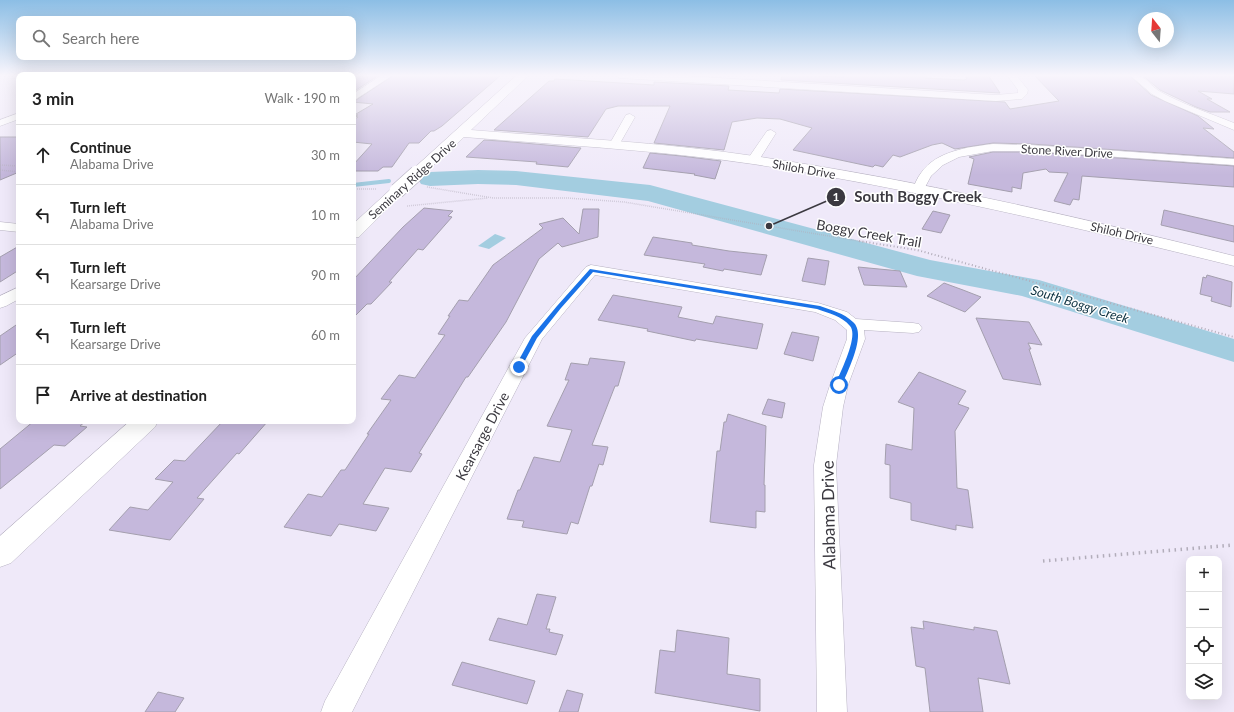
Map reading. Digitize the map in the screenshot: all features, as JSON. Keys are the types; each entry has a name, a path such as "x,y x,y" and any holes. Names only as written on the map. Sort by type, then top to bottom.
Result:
{"street":[{"name":"Seminary Ridge Drive","path":"356,230 489,108"},
{"path":"1190,108 1234,127"},
{"path":"0,124 16,117"},
{"path":"614,145 630,117"},
{"path":"0,124 16,126"},
{"name":"Shiloh Drive","path":"462,133 691,152 826,172 1015,208 1234,261"},
{"path":"753,160 771,133"},
{"name":"Stone River Drive","path":"918,190 926,172 938,162 958,154 989,149 1032,148 1234,162"},
{"path":"0,226 16,228"},
{"name":"Kearsarge Drive","path":"336,712 534,338 592,270 818,308 841,316 852,324 913,328"},
{"path":"0,303 16,294"},
{"name":"Alabama Drive","path":"832,712 825,465 833,407 839,385 856,339 856,330 852,324"},
{"path":"0,554 143,424"}],"path":[{"path":"0,165 16,166"},
{"path":"0,170 16,172"},
{"name":"Boggy Creek Trail","path":"407,206 492,198 567,198 624,202 917,250 1234,337"},
{"path":"1044,560 1234,546"}],"water":[{"path":"495,234 506,238 489,249 478,246"}],"building":[{"path":"366,108 463,108 442,126 434,131 431,131 419,143 409,143 392,167 383,167 378,171 356,171 356,162 372,144 356,142 356,118 358,117 356,116 358,115 356,114"},
{"path":"518,108 609,108 606,109 588,137 494,130"},
{"path":"669,108 1181,108 1198,116 1214,129 1203,128 1234,152 1234,158 1031,144 993,143 955,149 942,143 932,145 900,157 893,155 883,167 875,165 873,167 793,150 812,128 780,119 757,118 732,122 724,150 654,143"},
{"path":"1199,108 1223,108 1230,112 1210,112"},
{"path":"0,137 16,137 16,173 0,180"},
{"path":"484,140 581,148 568,167 536,164 537,162 466,157"},
{"path":"993,152 1031,152 1234,166 1234,187 1082,176 1079,200 1073,199 1070,205 1054,201 1068,173 1049,172 1046,169 1023,173 1021,189 1012,187 1012,192 968,184 974,159 969,157"},
{"path":"650,153 721,161 715,179 694,175 695,174 643,168"},
{"path":"424,208 453,211 448,216 452,217 423,250 418,249 389,282 392,282 371,304 367,304 356,315 356,277 403,227"},
{"path":"583,209 599,209 598,237 562,247 558,243 539,259 506,322 468,377 466,377 419,453 422,454 411,472 385,468 363,504 389,508 376,531 339,524 331,536 284,527 308,494 322,497 341,470 345,470 369,434 367,434 391,400 381,399 399,375 415,378 445,335 438,334 459,300 468,301 493,265 543,228 539,224 563,218 579,234"},
{"path":"1164,210 1234,226 1234,242 1161,225"},
{"path":"933,211 950,215 941,233 922,229"},
{"path":"653,237 729,251 767,255 761,275 724,269 723,271 703,267 705,264 644,255"},
{"path":"16,248 16,272 0,282 0,257"},
{"path":"808,258 829,261 825,285 802,281"},
{"path":"858,267 900,271 907,287 864,285"},
{"path":"1207,275 1232,282 1231,307 1211,301 1212,297 1200,294 1203,277 1206,278"},
{"path":"944,283 981,297 965,312 927,296"},
{"path":"613,295 682,307 678,317 713,324 716,316 763,324 757,349 696,339 695,341 647,331 648,329 598,320"},
{"path":"976,318 1029,322 1042,345 1028,343 1041,385 1003,379"},
{"path":"16,325 16,354 0,365 0,336"},
{"path":"792,332 819,337 813,361 784,354"},
{"path":"590,358 625,362 618,386 615,386 592,445 608,447 603,465 599,464 592,486 590,486 578,524 571,522 567,534 522,527 524,521 507,519 518,490 520,490 534,457 560,462 572,430 547,426 569,380 565,380 571,363 588,365"},
{"path":"919,372 966,391 958,404 969,408 955,431 957,488 968,490 973,528 956,525 956,530 911,520 911,503 890,498 890,465 885,464 886,444 912,450 914,408 898,402"},
{"path":"768,399 785,403 782,418 762,414"},
{"path":"728,414 766,426 764,485 765,512 756,511 756,528 710,522 717,451 720,451 724,422 726,422"},
{"path":"30,424 82,424 80,426 87,427 65,446 54,445 0,489 0,449"},
{"path":"220,424 265,424 197,498 204,499 170,540 109,530 130,507 148,510 173,482 155,479 174,460 185,461"},
{"path":"537,594 556,597 546,629 550,629 549,632 563,635 556,655 489,640 498,618 527,625"},
{"path":"923,621 974,630 974,627 997,631 1010,684 978,678 983,712 930,712 925,668 916,666 911,627 924,629"},
{"path":"677,630 729,638 727,674 760,679 760,711 655,693 660,650 675,652"},
{"path":"462,662 535,681 527,704 452,685"},
{"path":"567,690 583,694 578,712 559,712"},
{"path":"158,692 184,698 175,712 145,712"}],"waterway":[{"name":"South Boggy Creek","path":"430,179 478,177 516,178 650,193 928,269 1028,287 1234,351"},
{"name":"South Boggy Creek","path":"356,185 389,181"}],"place":[{"name":"South Boggy Creek","path":"769,226"}],"route":[{"path":"519,367 534,338 592,270 818,308 841,316 852,324 856,330 856,339 839,385"}]}
